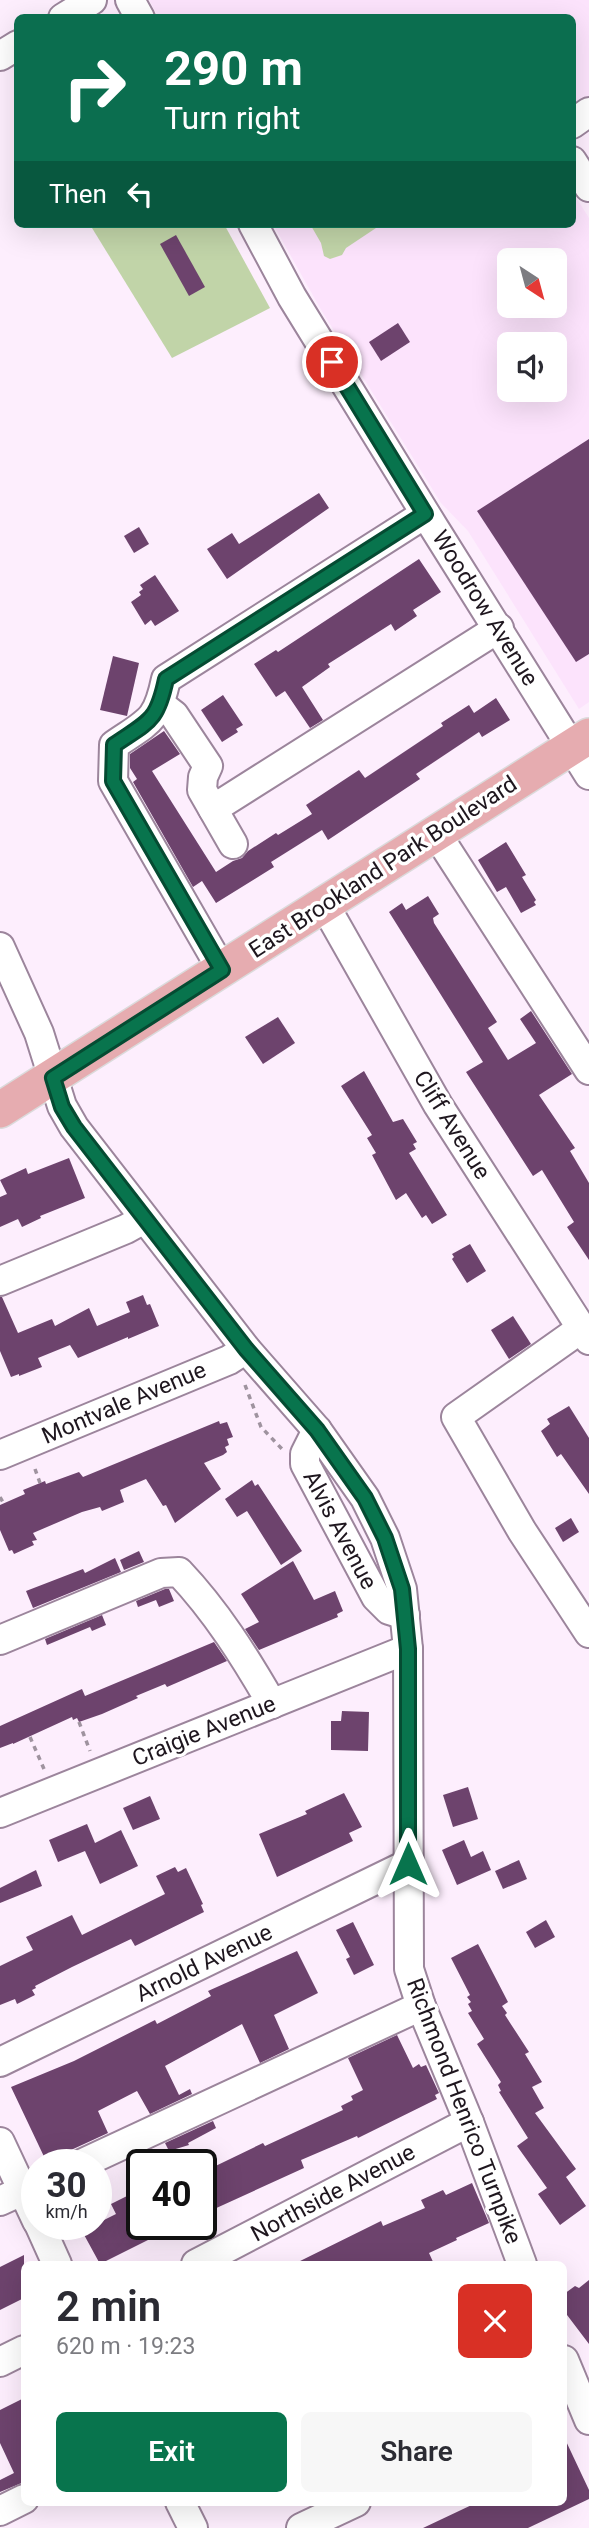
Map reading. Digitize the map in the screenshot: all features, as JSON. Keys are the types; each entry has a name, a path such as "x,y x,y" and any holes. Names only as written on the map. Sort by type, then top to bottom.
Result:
{"main road":[{"name":"East Brookland Park Boulevard","path":"0,1110 436,833 583,752"}],"street":[{"path":"69,14 92,0"},
{"path":"576,167 589,187"},
{"name":"Woodrow Avenue","path":"255,228 292,297 425,514 583,752"},
{"path":"222,970 113,781 114,745 153,717 161,705 166,679 425,514"},
{"path":"213,809 499,628"},
{"path":"161,705 174,715 208,766 203,777 202,790 233,844"},
{"path":"436,833 589,1070"},
{"name":"Cliff Avenue","path":"324,904 438,1105 585,1334"},
{"name":"Richmond Henrico Turnpike","path":"0,947 39,1033 62,1107 74,1127 246,1349 317,1430 374,1514 395,1565 405,1615 408,1649 409,1969 421,2007 470,2122 516,2261"},
{"path":"0,1281 144,1219"},
{"path":"585,1334 456,1417 522,1531 589,1633"},
{"name":"Montvale Avenue","path":"0,1455 229,1360 246,1349"},
{"name":"Alvis Avenue","path":"317,1430 305,1454 305,1464 376,1597 389,1610 405,1615"},
{"path":"0,1640 160,1573 179,1572 198,1592 238,1648 272,1704"},
{"name":"Craigie Avenue","path":"0,1813 408,1649"},
{"name":"Arnold Avenue","path":"0,2062 408,1864"},
{"path":"112,2150 421,2007"},
{"name":"Northside Avenue","path":"203,2261 470,2122"},
{"path":"0,2142 20,2192"},
{"path":"46,2240 56,2261"},
{"path":"0,2362 21,2352"},
{"path":"567,2368 580,2404"},
{"path":"0,2511 21,2500"},
{"path":"182,2506 193,2528"},
{"path":"301,2528 348,2506"}],"path":[{"path":"244,1381 252,1407 268,1436 293,1458 305,1464"},
{"path":"35,1469 40,1483"},
{"path":"0,1497 4,1504"},
{"path":"79,1722 92,1756"},
{"path":"30,1737 46,1774"}],"shaded area":[{"path":"149,0 589,0 589,98 576,106 576,14 157,14"},
{"path":"576,197 589,218 589,702 579,709 468,531 441,503 320,308 275,228 576,228"}],"green space":[{"path":"92,228 226,228 270,308 172,358"},
{"path":"312,228 376,228 346,248 342,255 330,259 324,256 321,243"}],"building":[{"path":"176,235 205,287 189,296 160,244"},
{"path":"398,323 410,342 381,361 369,342"},
{"path":"589,439 589,654 576,662 477,511"},
{"path":"319,493 329,508 227,579 207,549 232,533 239,544"},
{"path":"139,527 149,544 134,553 124,536"},
{"path":"419,559 441,592 413,610 417,616 395,631 391,624 328,664 330,667 302,687 323,720 310,728 285,691 276,697 254,664 276,650 278,652"},
{"path":"155,575 179,611 155,626 151,620 145,625 131,602 141,595 139,592 143,589 140,585"},
{"path":"113,656 139,663 127,716 100,710"},
{"path":"223,695 243,725 236,729 238,732 222,742 201,710"},
{"path":"496,698 510,720 482,737 479,732 416,774 420,779 328,840 322,830 271,862 274,867 216,903 202,881 193,887 133,782 137,779 130,768 130,754 164,731 180,754 152,771 216,872 242,858 276,833 278,835 312,814 306,805 359,770 365,778 443,726 441,723 469,705 474,713"},
{"path":"506,842 526,875 522,877 536,900 536,905 521,913 506,887 497,892 478,860"},
{"path":"428,896 439,914 433,918 434,923 497,1022 488,1028 508,1060 536,1043 520,1019 531,1011 572,1074 539,1095 575,1148 570,1151 589,1183 589,1260 567,1227 574,1222 542,1170 533,1176 466,1072 483,1062 389,912 402,903 406,910"},
{"path":"278,1017 295,1043 263,1064 245,1037"},
{"path":"364,1071 393,1122 403,1119 417,1142 413,1144 416,1149 409,1153 447,1215 432,1224 426,1215 422,1218 406,1193 396,1200 372,1155 376,1153 367,1138 372,1135 341,1086"},
{"path":"69,1158 85,1198 40,1216 41,1218 22,1227 18,1219 0,1227 0,1197 7,1194 0,1180 26,1168 28,1174"},
{"path":"470,1244 486,1271 467,1283 452,1259 452,1254"},
{"path":"143,1295 159,1326 78,1358 70,1345 38,1358 42,1367 11,1377 0,1351 0,1297 18,1333 52,1319 55,1326 89,1308 97,1326 130,1312 126,1302"},
{"path":"513,1316 531,1344 509,1359 491,1330"},
{"path":"569,1406 589,1438 589,1494 561,1454 557,1457 541,1431 550,1424 547,1419"},
{"path":"219,1421 220,1424 227,1422 233,1437 227,1439 227,1452 204,1463 221,1489 175,1523 166,1505 163,1506 146,1479 120,1490 124,1502 102,1511 100,1507 82,1512 33,1533 37,1540 32,1541 34,1545 14,1554 12,1550 9,1551 0,1530 0,1505 25,1494 23,1490 79,1472 83,1477"},
{"path":"252,1480 255,1486 258,1484 302,1551 281,1565 247,1511 237,1517 225,1499"},
{"path":"571,1518 579,1532 563,1542 555,1528"},
{"path":"139,1551 144,1562 124,1570 120,1560"},
{"path":"115,1558 121,1572 33,1608 26,1591 83,1569 85,1573"},
{"path":"293,1561 314,1600 335,1591 343,1611 337,1614 338,1617 259,1650 245,1629 259,1622 241,1594"},
{"path":"169,1589 174,1601 159,1607 156,1600 138,1607 136,1601"},
{"path":"102,1615 106,1625 92,1631 90,1627 47,1645 45,1639"},
{"path":"214,1642 227,1661 167,1687 165,1684 136,1696 138,1698 102,1714 79,1722 72,1717 0,1748 0,1726 82,1689 85,1696"},
{"path":"342,1711 369,1712 368,1751 331,1750 331,1721 341,1721"},
{"path":"468,1787 478,1819 453,1827 443,1795"},
{"path":"344,1793 362,1827 349,1833 353,1841 277,1877 259,1834 307,1814 305,1811"},
{"path":"150,1796 160,1819 133,1830 123,1808"},
{"path":"87,1824 95,1843 121,1830 138,1866 100,1884 85,1851 58,1862 49,1840"},
{"path":"464,1840 471,1857 483,1851 491,1870 457,1885 442,1850"},
{"path":"519,1860 527,1879 503,1889 495,1871"},
{"path":"175,1867 178,1872 186,1868 203,1904 201,1905 204,1912 135,1946 131,1939 72,1967 35,1986 32,1990 35,1995 17,2004 15,1999 0,2005 0,1966 33,1950 26,1937 72,1915 82,1935 165,1894 156,1876"},
{"path":"36,1870 42,1886 0,1903 0,1888"},
{"path":"546,1920 555,1937 535,1948 526,1932"},
{"path":"353,1922 374,1965 354,1975 346,1959 350,1957 336,1930"},
{"path":"478,1944 508,2002 502,2006 507,2013 505,2015 529,2052 525,2054 542,2082 532,2087 544,2108 535,2113 576,2169 566,2177 586,2206 560,2225 538,2194 547,2188 517,2146 528,2138 499,2092 501,2091 498,2085 501,2082 477,2044 484,2039 468,2013 472,2011 467,1997 470,1995 451,1958"},
{"path":"297,1951 318,1993 274,2015 289,2049 260,2063 242,2024 165,2066 179,2095 190,2089 192,2094 150,2114 137,2091 98,2111 108,2133 73,2149 40,2149 11,2087 74,2061 155,2020 157,2024 211,1996 208,1991"},
{"path":"397,2035 413,2068 419,2064 421,2067 426,2065 439,2093 435,2095 437,2099 358,2138 357,2136 301,2160 304,2168 217,2208 217,2165 343,2110 341,2106 353,2100 351,2096 363,2090 348,2058"},
{"path":"213,2121 216,2128 188,2143 189,2145 176,2149 168,2149 165,2143"},
{"path":"472,2183 489,2223 429,2253 433,2261 300,2261 381,2221 383,2226 425,2208 421,2200 443,2190 446,2195"},
{"path":"126,2196 126,2240 148,2240 106,2261 98,2261 87,2240 112,2240 112,2216 116,2214 112,2204"},
{"path":"24,2255 24,2261 21,2261 21,2300 0,2310 0,2267"},
{"path":"589,2280 589,2344 567,2315 567,2292 575,2286 579,2288"},
{"path":"21,2400 21,2483 0,2492 0,2480 14,2473 0,2443 0,2410"},
{"path":"567,2443 589,2490 589,2499 528,2528 423,2528 470,2506 567,2506"}],"route":[{"path":"332,362 425,514 166,679 161,705 153,717 114,745 113,781 222,970 53,1078 62,1107 74,1127 246,1349 317,1430 365,1498 385,1538 402,1589 407,1623 408,1864"}]}
